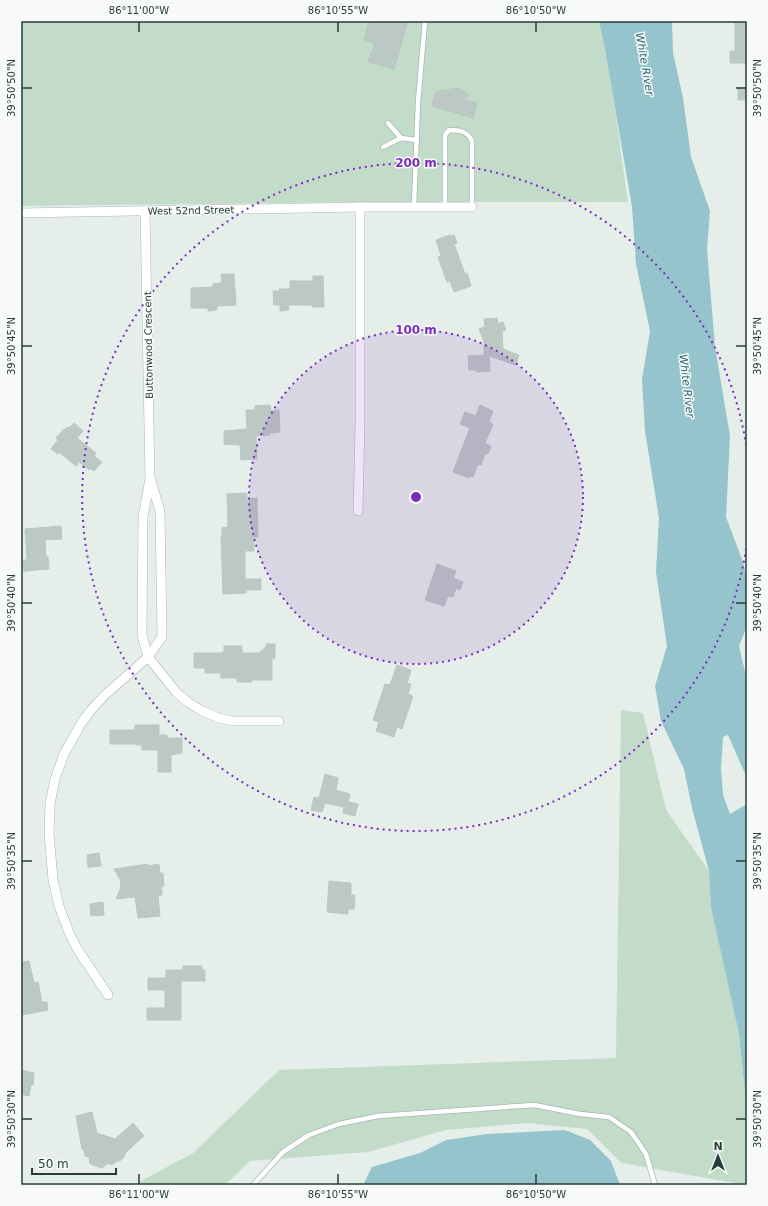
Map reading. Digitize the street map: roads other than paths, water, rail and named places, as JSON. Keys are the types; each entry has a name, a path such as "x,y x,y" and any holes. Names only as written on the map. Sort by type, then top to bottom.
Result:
{"street":[{"name":"West 52nd Street","path":"21,213 360,207 472,207"},
{"path":"358,512 360,423 360,207"},
{"name":"Buttonwood Crescent","path":"146,211 150,479"},
{"path":"150,479 144,517 142,635 148,657 177,693 188,703 202,712 232,721 279,721"},
{"path":"108,995 78,950 70,935 59,906 53,880 50,856 50,804 55,779 62,759 68,744 82,722 105,695 148,657 162,637 160,511 150,479"}],"lane":[{"path":"414,207 418,102 426,21"},
{"path":"388,123 401,138"},
{"path":"445,207 445,135 449,130 459,130 468,134 472,141 472,207"},
{"path":"383,147 401,138 417,140"},
{"path":"253,1185 283,1152 309,1135 339,1124 378,1116 534,1105 609,1118 631,1132 646,1154 655,1185"}],"water":[{"name":"White River","path":"599,21 672,21 673,53 683,98 691,157 710,211 707,249 715,347 730,436 726,517 743,562 747,579 747,626 739,646 747,680 747,778 728,735 723,737 721,768 723,795 730,814 747,804 747,1113 739,1034 711,908 709,871 692,808 684,769 661,721 655,686 667,646 656,572 659,518 645,431 642,379 650,331 636,264 632,207"},
{"path":"565,1130 590,1140 611,1161 620,1185 363,1185 372,1167 420,1153 446,1140 487,1134"}]}
